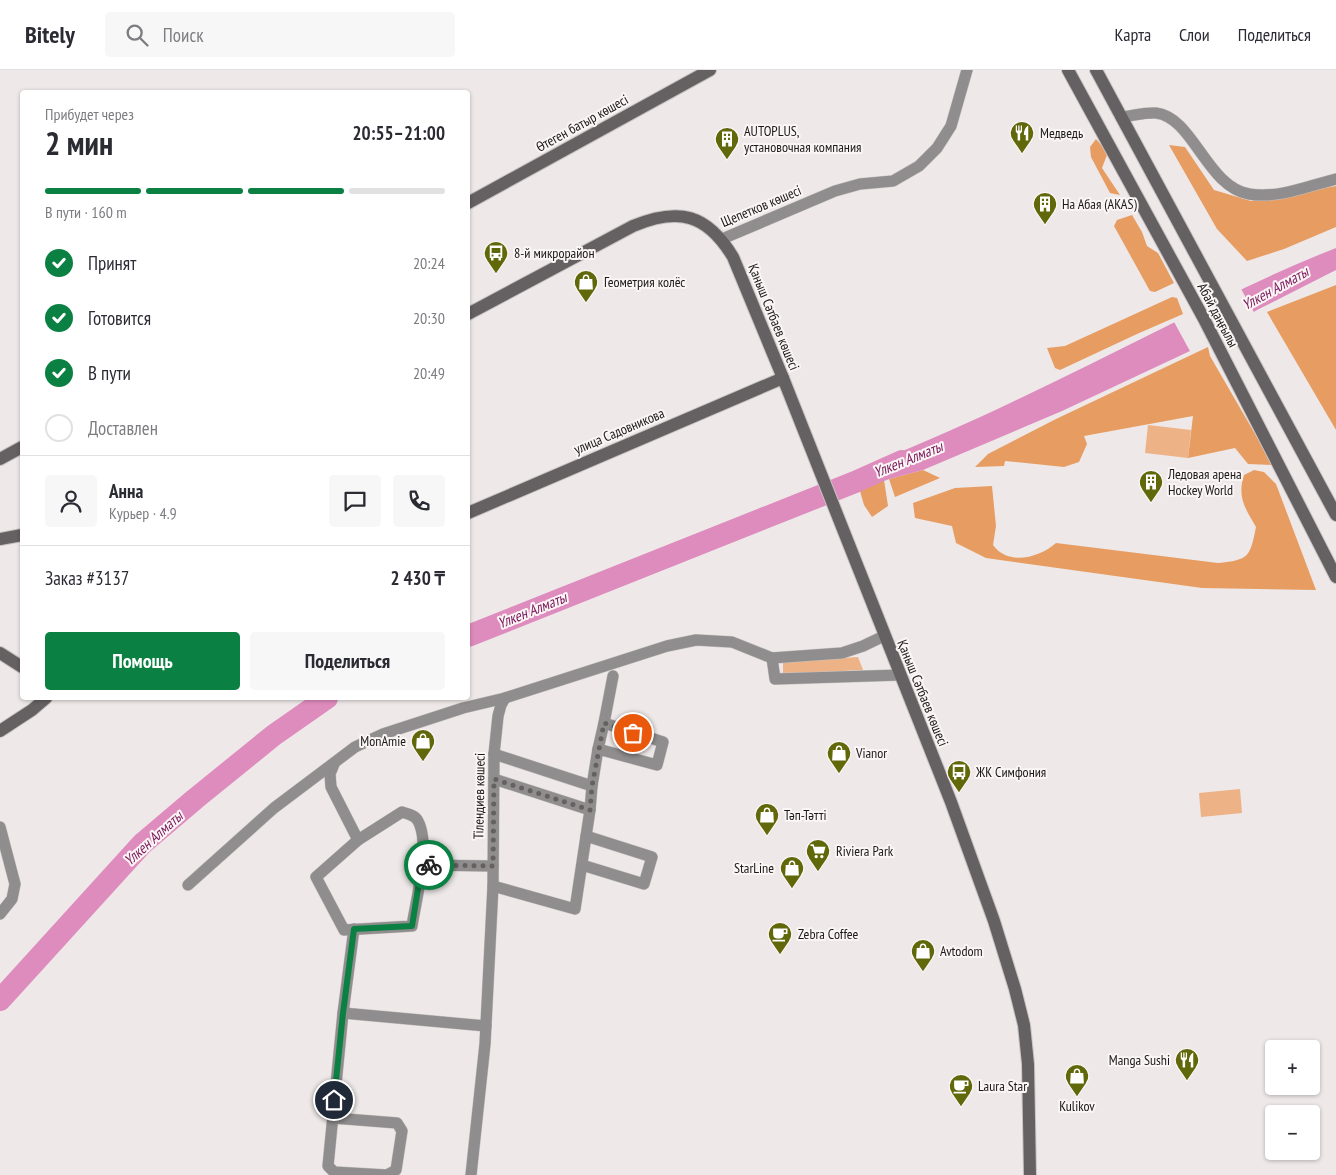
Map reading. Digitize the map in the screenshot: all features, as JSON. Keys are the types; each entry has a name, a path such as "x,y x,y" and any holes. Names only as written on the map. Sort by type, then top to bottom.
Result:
{"main road":[{"name":"Өтеген батыр көшесі","path":"470,202 710,70"},
{"name":"Абай даңғылы","path":"1068,70 1194,300 1336,577"},
{"name":"Абай даңғылы","path":"1096,70 1336,515"},
{"name":"Щепетков көшесі","path":"470,313 647,220 662,216 693,219 709,227 722,240"},
{"name":"Қаныш Сәтбаев көшесі","path":"722,240 733,258 783,378 951,802 994,920 1024,1025 1028,1064 1030,1175"},
{"name":"улица Садовникова","path":"470,512 783,378"},
{"path":"0,460 20,449"},
{"path":"0,538 20,535"},
{"path":"0,653 20,666"},
{"path":"0,731 44,700"}],"street":[{"name":"Щепетков көшесі","path":"722,240 836,191 860,184 893,181 919,166 937,148 951,126 968,70"},
{"path":"1121,117 1156,113 1167,116 1180,127 1224,182 1236,190 1249,194 1272,195 1336,179"},
{"path":"188,885 274,808 355,748 383,734 463,708 505,698 667,646 696,640 732,642 772,658 842,653 884,636"},
{"path":"772,658 774,679 900,675"},
{"path":"493,886 575,909 598,749 613,676"},
{"name":"Тілендиев көшесі","path":"471,1175 486,1026 493,886 494,754 498,716 505,698"},
{"path":"598,749 657,766 663,742 604,723"},
{"path":"494,754 592,786"},
{"path":"335,763 330,774 332,787 358,840"},
{"path":"494,779 590,810"},
{"path":"402,812 411,814 418,821 424,850 422,864 412,926 344,930 316,877 358,840 402,812"},
{"path":"0,827 15,884 12,899 0,914"},
{"path":"582,866 644,884 652,857 586,836"},
{"path":"422,864 493,866"},
{"path":"332,1118 397,1123 402,1131 396,1170 387,1175 334,1172 328,1166 332,1118 343,1013 354,929"},
{"path":"343,1013 486,1026"}],"shaded area":[{"path":"1096,139 1107,155 1102,168 1120,195 1110,193 1091,157 1090,147"},
{"path":"1169,145 1185,147 1214,190 1251,201 1336,186 1336,227 1284,249 1247,261 1217,229"},
{"path":"1132,215 1142,232 1147,246 1158,253 1174,283 1155,292 1150,291 1114,226 1117,220"},
{"path":"1336,285 1336,430 1267,312"},
{"path":"1172,297 1177,298 1183,314 1060,370 1055,368 1047,348 1065,346"},
{"path":"1208,347 1210,356 1273,465 1248,464 1235,448 1188,458 1193,416 1084,436 1087,444 1079,462 1064,467 1005,461 1004,466 975,467 988,454 1056,419"},
{"path":"1148,425 1191,430 1188,458 1145,453"},
{"path":"923,470 940,478 895,497 889,479"},
{"path":"1254,470 1264,472 1276,484 1316,590 1202,588 986,558 956,543 952,526 915,518 913,503 955,488 992,486 996,526 993,545 999,552 1015,558 1033,556 1056,543 1218,563 1242,558 1250,551 1256,527 1243,502 1241,490 1244,475"},
{"path":"884,480 888,506 872,517 864,505 860,491"},
{"path":"858,657 863,670 783,674 783,662"},
{"path":"1240,789 1242,813 1201,817 1199,793"}],"water":[{"path":"1336,248 1336,270 1257,310 1190,351 1062,411 923,470 878,482 870,464 982,416 1249,286"}],"pier":[{"path":"1240,287 1255,314 1191,353 1173,320"}],"waterway":[{"name":"Үлкен Алматы","path":"470,635 855,482 902,461"},
{"name":"Үлкен Алматы","path":"0,1000 142,844 274,735 324,700"}],"way so far":[{"path":"429,865 493,866 494,779 590,810 592,786 604,723 633,733"}],"place":[{"name":"Медведь","path":"1022,154"},
{"name":"AUTOPLUS, установочная компания","path":"727,160"},
{"name":"На Абая (AKAS)","path":"1045,225"},
{"name":"8-й микрорайон","path":"496,274"},
{"name":"Геометрия колёс","path":"586,303"},
{"name":"Ледовая арена Hockey World","path":"1151,503"},
{"name":"MonAmie","path":"423,762"},
{"name":"Vianor","path":"839,774"},
{"name":"ЖК Симфония","path":"959,793"},
{"name":"Тәп-Тәтті","path":"767,836"},
{"name":"Riviera Park","path":"818,872"},
{"name":"StarLine","path":"792,889"},
{"name":"Zebra Coffee","path":"780,955"},
{"name":"Avtodom","path":"923,972"},
{"name":"Manga Sushi","path":"1187,1081"},
{"name":"Kulikov","path":"1077,1097"},
{"name":"Laura Star","path":"961,1107"}],"route":[{"path":"334,1100 354,929 412,926 422,864 429,865"}]}
